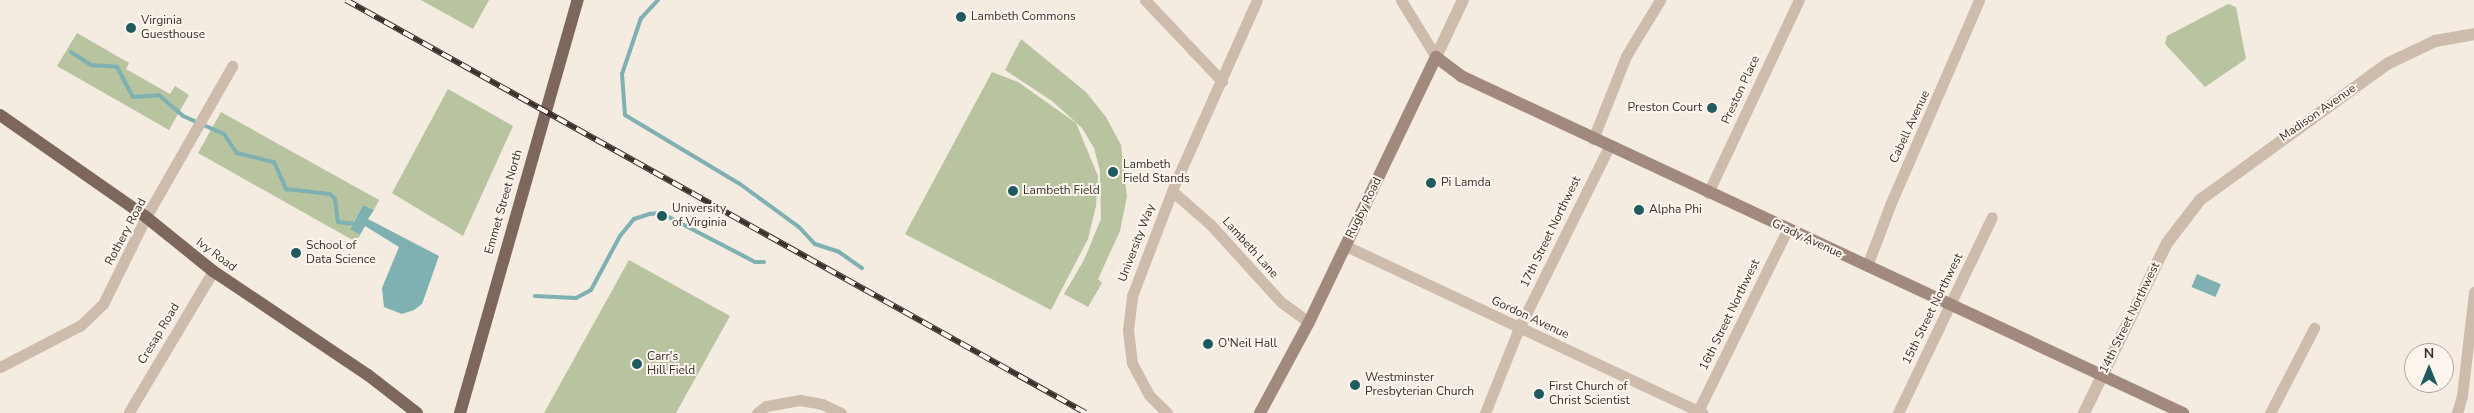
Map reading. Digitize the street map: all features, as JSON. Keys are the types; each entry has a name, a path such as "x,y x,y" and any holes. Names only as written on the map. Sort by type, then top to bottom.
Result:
{"main road":[{"name":"Emmet Street North","path":"460,413 578,0"},
{"name":"Grady Avenue","path":"1436,57 1461,76 1609,147 2183,413"},
{"name":"Rugby Road","path":"1260,413 1309,322 1436,57"},
{"name":"Ivy Road","path":"0,115 146,218 213,271 368,375 417,413"}],"street":[{"path":"1145,0 1222,81"},
{"name":"University Way","path":"1166,413 1137,376 1130,348 1128,316 1144,260 1257,0"},
{"path":"1401,0 1436,57"},
{"name":"Rugby Road","path":"1436,57 1463,0"},
{"path":"1593,139 1626,56 1639,29 1660,0"},
{"name":"Preston Place","path":"1708,193 1799,0"},
{"name":"Cabell Avenue","path":"1867,266 1979,0"},
{"name":"Madison Avenue","path":"2181,225 2200,200 2224,180 2387,64 2435,41 2474,34"},
{"name":"Rothery Road","path":"0,367 70,332 93,316 110,290 146,218 232,66"},
{"name":"17th Street Northwest","path":"1485,413 1519,328 1609,147"},
{"name":"Lambeth Lane","path":"1172,192 1210,224 1281,302 1309,322"},
{"name":"15th Street Northwest","path":"1898,413 1992,218"},
{"name":"14th Street Northwest","path":"2084,413 2167,243 2181,225"},
{"name":"16th Street Northwest","path":"1699,412 1787,230"},
{"name":"Gordon Avenue","path":"1346,246 1699,412"},
{"name":"Cresap Road","path":"129,412 213,271"},
{"path":"2457,413 2468,397 2474,292"},
{"path":"2270,413 2314,328"},
{"path":"757,413 766,406 800,400 822,404 841,413"}],"green space":[{"path":"421,0 489,0 473,29"},
{"path":"2228,4 2236,7 2246,59 2205,87 2165,44 2167,36"},
{"path":"77,33 129,63 126,69 170,94 175,86 189,95 169,130 57,66"},
{"name":"Lambeth Field Stands","path":"1021,39 1086,92 1106,117 1121,145 1127,196 1120,231 1098,279 1102,283 1088,307 1064,294 1084,260 1101,219 1100,171 1094,148 1082,128 1052,101 1005,70"},
{"name":"Lambeth Field","path":"992,72 1018,82 1076,123 1098,176 1096,206 1088,239 1051,310 905,234"},
{"path":"448,89 513,126 463,236 392,193"},
{"path":"221,112 379,200 374,210 363,205 350,228 360,235 356,242 198,153"},
{"name":"Carr's Hill Field","path":"629,260 730,316 676,413 544,413"}],"water":[{"path":"363,205 374,210 368,219 439,256 422,304 414,310 402,314 384,307 382,288 399,247 365,226 360,235 350,229"},
{"path":"2197,274 2221,284 2215,297 2192,287"}],"waterway":[{"path":"658,0 641,18 622,74 625,115 740,184 799,227 815,244 839,252 862,268"},
{"path":"71,52 91,65 117,67 133,97 159,95 183,116 224,134 237,153 274,162 286,189 330,194 335,199 338,222 357,224"},
{"path":"535,296 576,298 591,290 620,236 634,219 649,214 661,213 755,262 764,262"}],"railway":[{"path":"346,0 1086,413"}],"place":[{"name":"Lambeth Commons","path":"961,17"},
{"name":"Virginia Guesthouse","path":"131,28"},
{"name":"Preston Court","path":"1712,108"},
{"name":"Lambeth Field Stands","path":"1113,172"},
{"name":"Pi Lamda","path":"1431,183"},
{"name":"Lambeth Field","path":"1013,191"},
{"name":"Alpha Phi","path":"1639,210"},
{"name":"University of Virginia","path":"662,216"},
{"name":"School of Data Science","path":"296,253"},
{"name":"O'Neil Hall","path":"1208,344"},
{"name":"Carr's Hill Field","path":"637,364"},
{"name":"Westminster Presbyterian Church","path":"1355,385"},
{"name":"First Church of Christ Scientist","path":"1539,394"}]}
